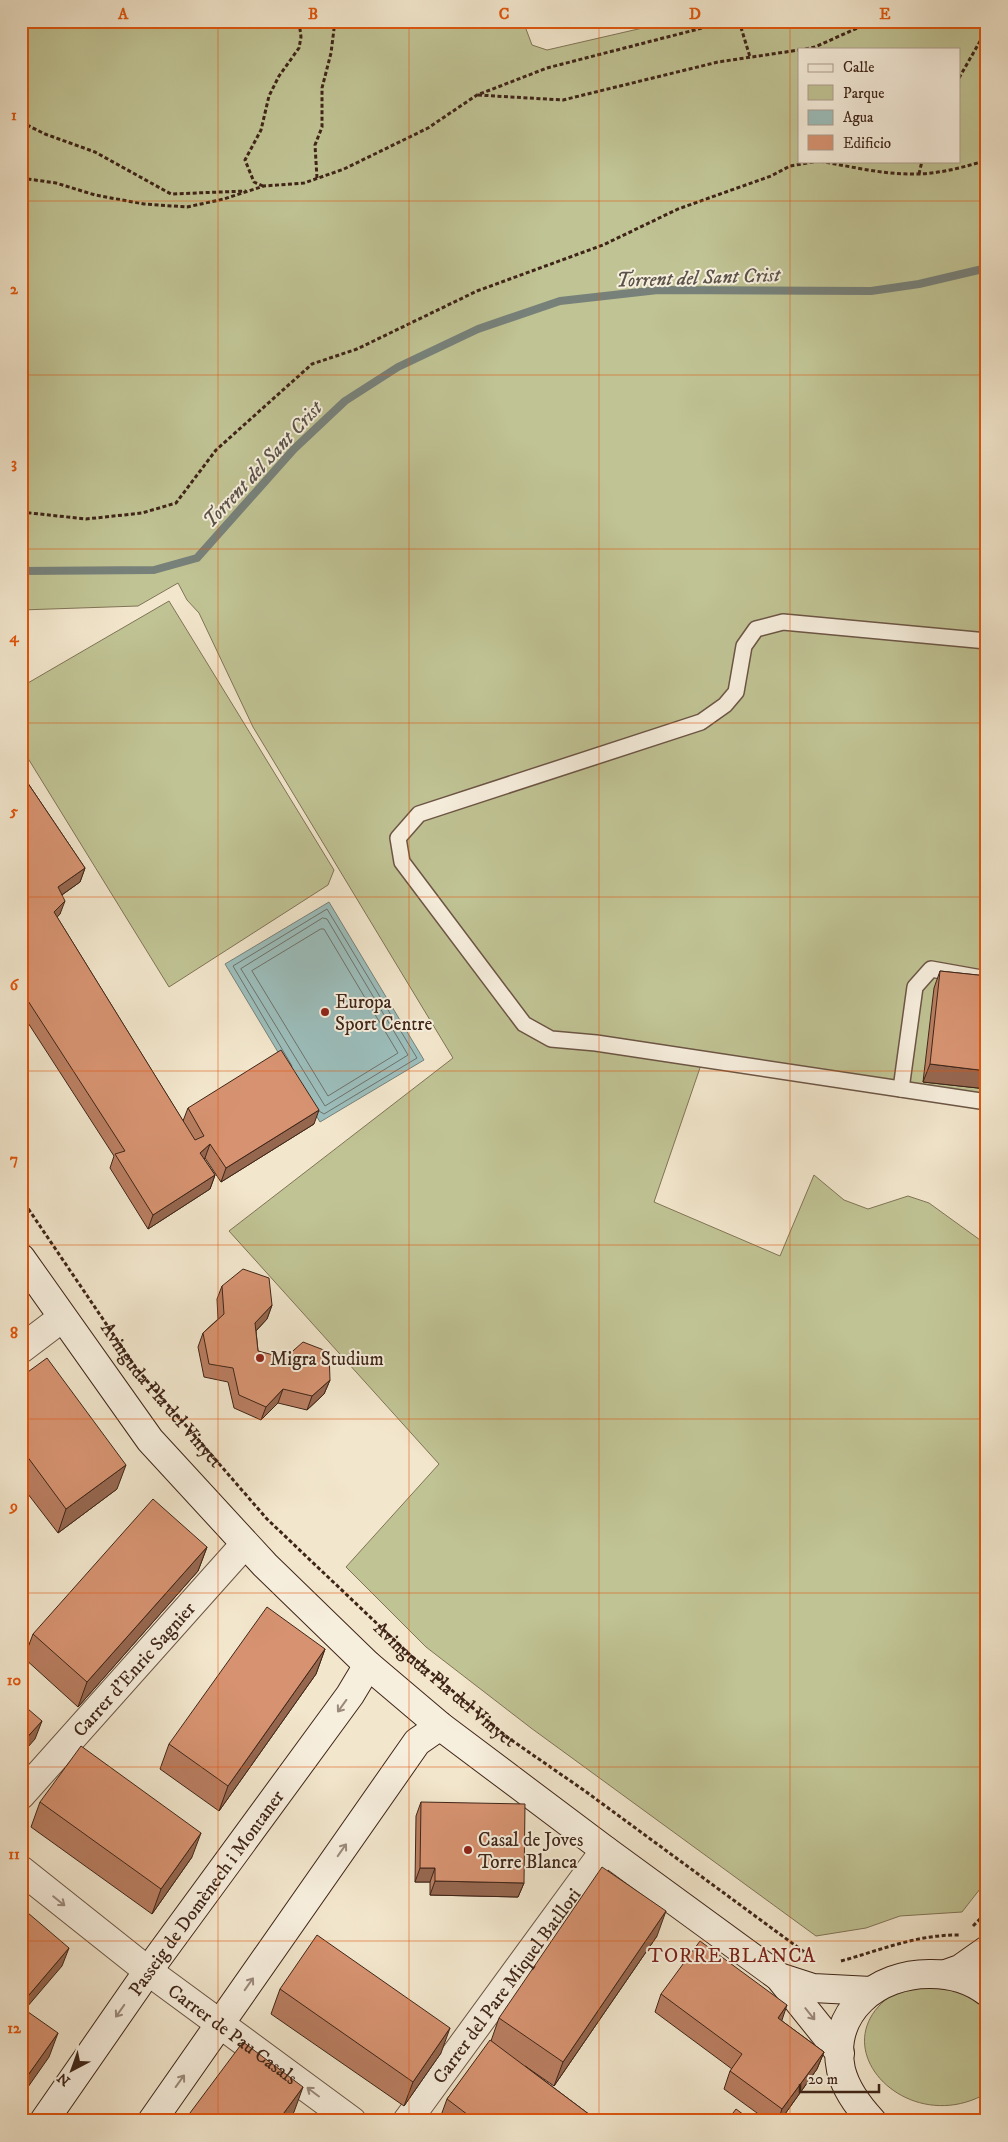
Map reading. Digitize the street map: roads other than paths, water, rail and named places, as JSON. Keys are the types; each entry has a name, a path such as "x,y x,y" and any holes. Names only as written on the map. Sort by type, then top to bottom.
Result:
{"street":[{"name":"Avinguda Pla del Vinyet","path":"21,1258 150,1440 245,1544 368,1665 440,1726 605,1850 779,1976 840,2053"},
{"path":"21,1349 62,1318"},
{"name":"Carrer d'Enric Sagnier","path":"21,1795 245,1544"},
{"name":"Passeig de Domènech i Montaner","path":"44,2121 148,1971 350,1695 368,1665"},
{"path":"152,2121 417,1742 440,1726"},
{"name":"Carrer del Pare Miquel Batllori","path":"408,2121 605,1850"},
{"name":"Carrer de Pau Casals","path":"21,1870 148,1971 352,2121"},
{"path":"872,2121 857,2105 848,2089 841,2070 840,2053 844,2025 856,2004 871,1991 899,1976 946,1974 960,1969 987,1950"},
{"path":"946,1974 968,1980 987,1992"},
{"name":"Avinguda Pla del Vinyet","path":"779,1976 813,1988 871,1991"}],"lane":[{"path":"987,641 783,622 756,629 744,646 736,692 725,705 701,722 419,814 398,838 402,862 524,1024 551,1039 616,1046 987,1102"},
{"path":"901,1089 915,988 931,969 987,979"}],"water":[{"name":"Europa Sport Centre","path":"329,902 424,1060 320,1122 225,964"}],"waterway":[{"name":"Torrent del Sant Crist","path":"21,571 154,570 197,558 294,449 345,401 398,367 478,329 560,301 658,290 871,291 919,284 987,268"}],"place":[{"name":"Europa Sport Centre","path":"325,1012"},
{"name":"Migra Studium","path":"260,1358"},
{"name":"Casal de Joves Torre Blanca","path":"468,1850"}],"district":[{"name":"TORRE BLANCA","path":"732,1955"}]}
